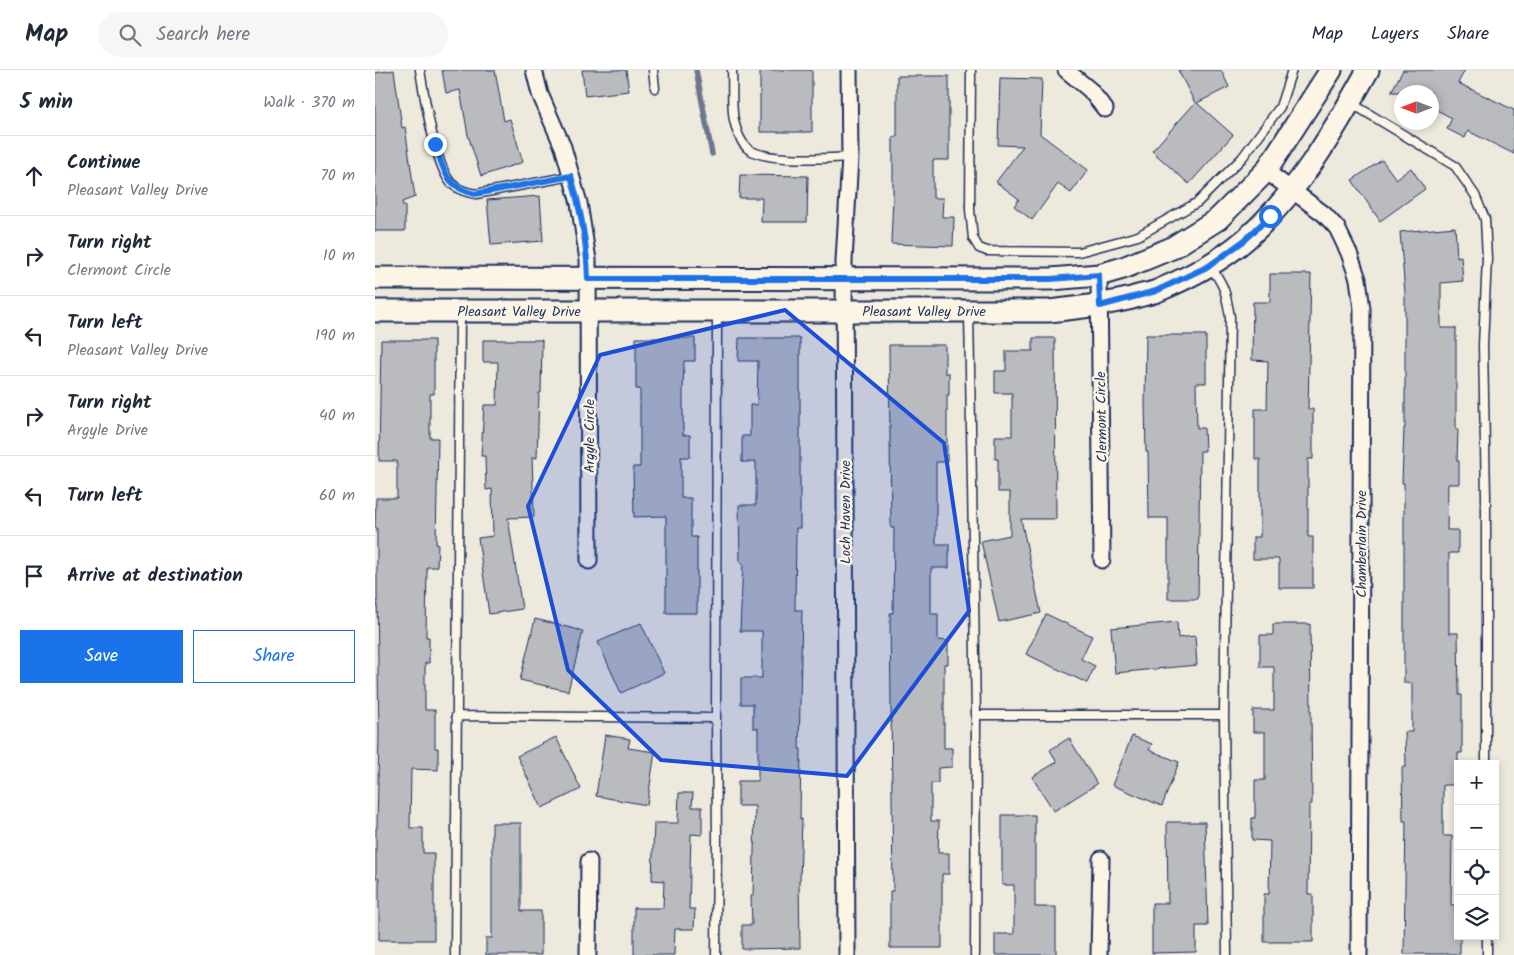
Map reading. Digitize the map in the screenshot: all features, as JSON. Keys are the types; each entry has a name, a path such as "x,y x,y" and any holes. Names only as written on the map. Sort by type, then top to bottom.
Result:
{"street":[{"name":"Argyle Circle","path":"534,70 539,94 563,147 580,211 588,260 589,562"},
{"name":"Loch Haven Drive","path":"847,955 845,279 850,157 849,70"},
{"path":"1066,70 1090,90 1105,109"},
{"path":"375,278 1051,279 1099,275 1123,268 1179,243 1218,218 1266,171 1331,70"},
{"name":"Pleasant Valley Drive","path":"375,311 1049,311 1100,306 1156,291 1209,266 1245,240 1270,216 1313,162 1369,70"},
{"name":"Chamberlain Drive","path":"1266,171 1324,214 1337,228 1349,253 1358,279 1362,309 1359,955"},
{"name":"Clermont Circle","path":"1099,275 1102,560"},
{"path":"1099,955 1101,860"},
{"path":"588,955 589,861"}],"lane":[{"path":"420,70 426,110 443,166 451,182 461,191 475,194 492,192 571,176"},
{"path":"653,70 655,88"},
{"path":"732,70 734,118 739,137 748,149 761,155 789,158 850,157"},
{"path":"971,70 970,210 973,238 979,248 987,251 1079,252 1138,236 1198,202 1241,158 1279,107 1292,70"},
{"path":"1350,102 1455,166 1475,195 1485,219 1487,258 1483,345 1486,497 1486,760"},
{"path":"1209,266 1226,292 1230,316 1224,715 1227,955"},
{"path":"455,955 460,311"},
{"path":"716,955 717,311"},
{"path":"969,311 975,715 975,955"},
{"path":"975,715 1224,715"},
{"path":"456,716 716,718"},
{"path":"1487,940 1487,955"}],"highlighted area":[{"path":"785,310 944,443 969,611 847,776 661,760 568,670 528,506 600,355"}],"building":[{"path":"394,70 402,128 405,127 415,197 402,202 403,206 405,205 405,231 375,231 375,73"},
{"path":"442,70 495,70 504,121 510,119 523,162 481,176 468,135 460,90 446,93"},
{"path":"582,70 626,70 629,91 585,96"},
{"path":"760,70 812,70 812,132 760,132"},
{"path":"1178,70 1221,70 1229,87 1197,103 1233,135 1189,184 1152,151 1195,103"},
{"path":"1403,70 1465,70 1458,83 1514,110 1514,154 1468,131 1465,138 1447,129 1452,118 1439,111 1439,85 1395,85"},
{"path":"897,76 949,76 949,160 933,160 933,198 943,198 942,217 954,217 953,246 891,244 893,137 897,137"},
{"path":"1000,78 1042,79 1040,134 1088,170 1071,193 1058,184 1032,220 1014,206 1019,199 996,182 1023,146 998,145"},
{"path":"1382,160 1396,179 1411,168 1425,189 1380,221 1352,180"},
{"path":"740,175 808,176 807,222 761,222 762,198 739,198"},
{"path":"540,196 543,241 491,245 487,200"},
{"path":"1455,227 1457,257 1461,256 1463,281 1441,283 1441,328 1456,328 1456,429 1458,429 1457,461 1459,461 1459,484 1448,484 1447,530 1458,530 1458,553 1449,553 1449,633 1458,633 1459,695 1462,695 1462,753 1458,753 1458,760 1454,760 1454,785 1443,785 1443,836 1452,836 1451,905 1454,905 1454,940 1460,940 1460,954 1404,954 1406,821 1403,821 1402,767 1406,767 1405,732 1412,732 1412,683 1404,683 1404,483 1402,483 1405,428 1405,293 1400,232"},
{"path":"1270,274 1311,274 1308,409 1313,409 1313,459 1308,459 1308,537 1313,537 1313,588 1279,588 1279,559 1253,559 1253,537 1260,537 1260,459 1255,459 1255,409 1267,409 1268,361 1252,360 1253,302 1270,302"},
{"path":"1146,335 1206,335 1206,383 1196,383 1197,428 1204,428 1205,451 1200,451 1198,599 1168,599 1168,518 1149,518 1145,402"},
{"path":"636,338 695,338 695,361 684,361 683,435 690,435 690,457 681,457 681,498 691,498 691,537 697,537 697,613 666,613 666,516 634,517 633,467 640,467 640,389 636,389"},
{"path":"739,338 800,338 800,528 796,528 795,610 802,610 799,749 801,749 800,819 802,819 799,880 800,948 742,949 742,925 752,925 751,896 753,896 755,806 738,806 738,781 758,781 758,728 753,728 753,704 741,704 741,678 762,678 762,631 740,631 743,563 740,563 739,505 756,505 756,462 742,462 742,436 750,436 750,405 757,405 758,361 738,361"},
{"path":"1033,338 1055,338 1056,519 1021,519 1041,613 999,622 981,541 1010,535 1010,492 998,492 998,459 995,459 995,436 1012,436 1012,393 995,393 995,371 1006,371 1006,351 1033,351"},
{"path":"381,340 434,340 434,394 430,394 430,438 438,438 436,544 438,544 437,567 427,567 426,637 429,637 429,663 425,663 425,710 435,710 435,748 438,748 438,770 411,769 410,828 423,828 423,853 434,853 434,940 379,940 379,878 376,878 379,736 376,498 397,498 397,461 379,461"},
{"path":"483,340 542,340 537,458 532,457 534,517 508,518 522,609 489,614 478,538 493,536 492,489 486,490 485,456 481,456 484,405 497,405 498,362 483,362"},
{"path":"889,345 945,345 945,373 949,373 949,395 947,395 947,462 936,462 936,544 949,544 949,568 931,568 931,614 938,614 938,640 948,641 948,664 944,664 944,748 952,748 952,767 938,768 938,783 931,783 931,821 939,821 938,853 949,853 949,874 942,874 942,948 890,948 890,891 893,891 890,613 893,613 894,528 891,528"},
{"path":"1046,614 1092,636 1081,659 1095,666 1087,683 1026,654"},
{"path":"535,619 583,631 568,691 520,680"},
{"path":"1177,622 1178,638 1195,636 1197,665 1115,673 1111,628"},
{"path":"641,623 664,673 621,693 598,642"},
{"path":"1273,624 1310,624 1312,804 1309,804 1308,894 1313,894 1313,942 1264,942 1264,894 1269,894 1270,841 1252,840 1252,818 1255,818 1255,780 1265,780 1265,732 1253,732 1253,710 1274,710 1274,667 1260,667 1260,635 1273,635"},
{"path":"605,735 630,739 628,748 655,752 647,805 596,796"},
{"path":"1132,736 1152,744 1149,750 1179,762 1162,806 1112,785"},
{"path":"556,737 581,789 542,808 517,756"},
{"path":"1069,738 1097,784 1054,811 1032,777 1057,762 1050,750"},
{"path":"679,793 693,793 692,807 702,807 702,835 691,834 689,909 695,909 694,929 675,929 674,955 634,955 634,908 663,908 664,881 652,880 654,823 678,823"},
{"path":"1002,815 1035,815 1035,907 1056,907 1056,955 995,955 995,934 1014,934 1014,885 1002,885"},
{"path":"1167,822 1205,822 1208,926 1196,926 1196,952 1152,953 1152,903 1168,903"},
{"path":"492,823 521,823 521,911 541,911 541,955 486,955 486,938 492,938"}],"waterway":[{"path":"696,70 712,154"}],"route":[{"path":"435,144 451,182 461,191 475,194 492,192 571,176 579,203 588,260 588,279 1051,279 1099,275 1100,306 1156,291 1209,266 1245,240 1270,216"}]}
